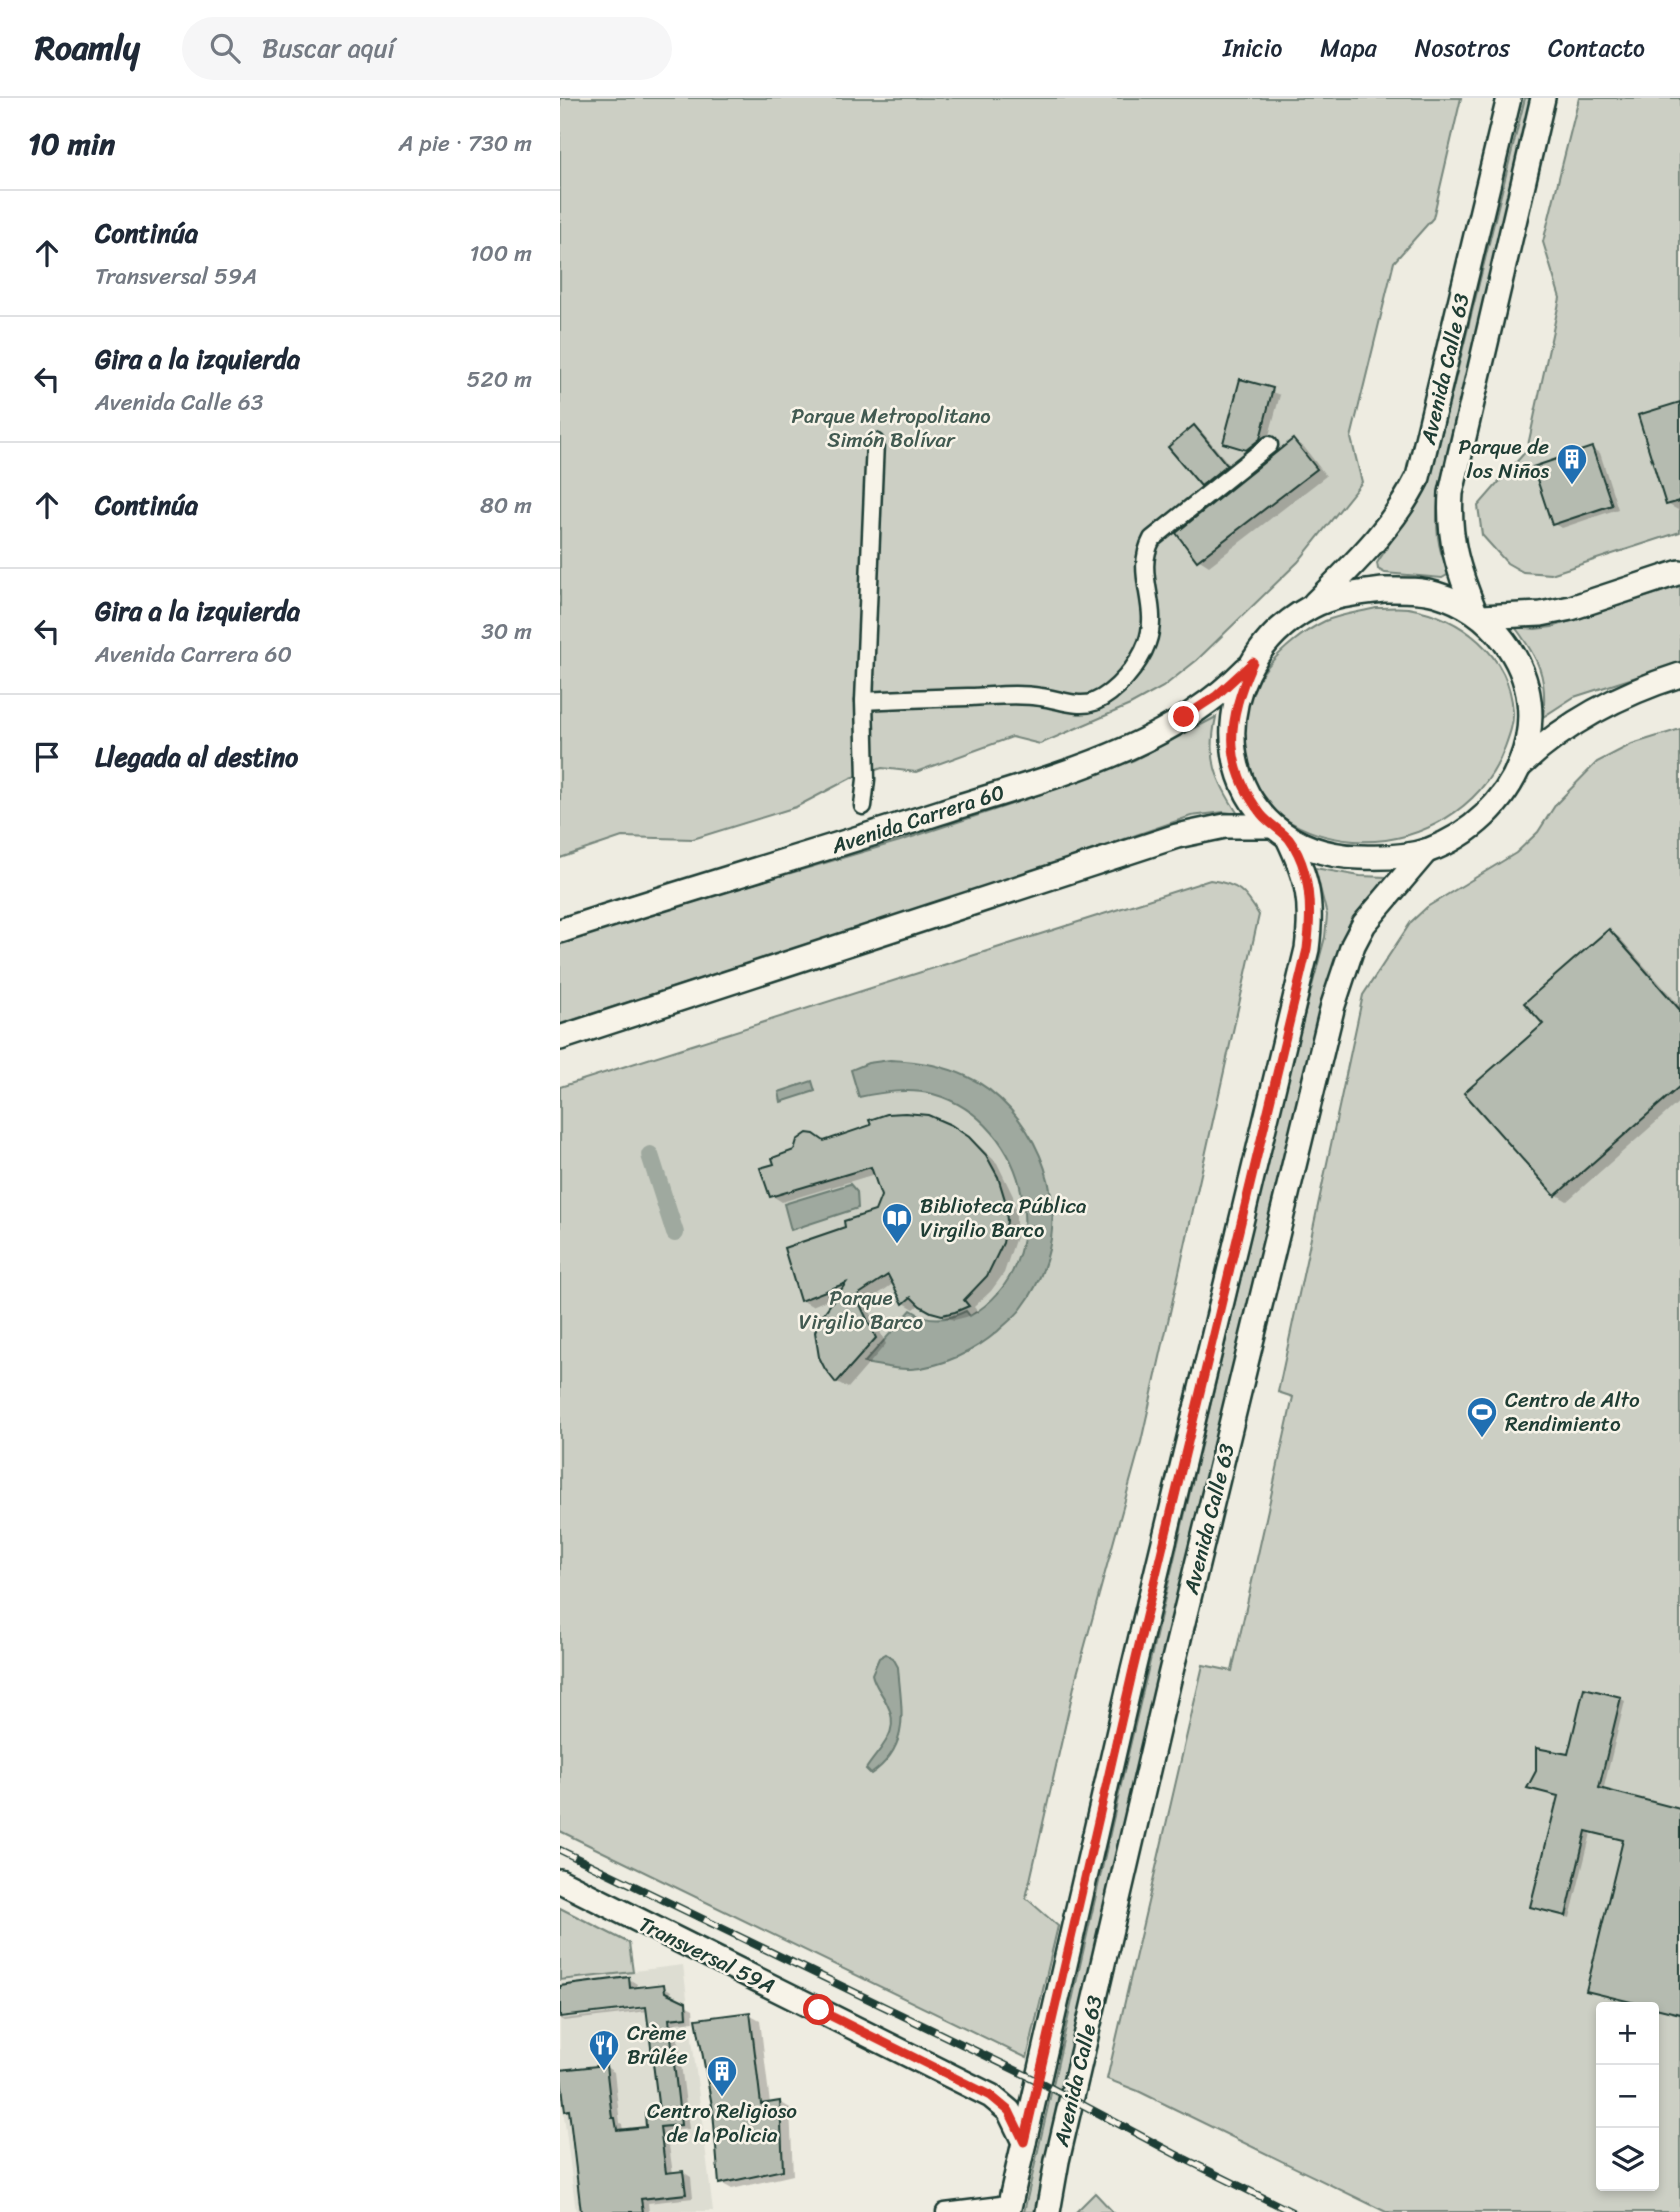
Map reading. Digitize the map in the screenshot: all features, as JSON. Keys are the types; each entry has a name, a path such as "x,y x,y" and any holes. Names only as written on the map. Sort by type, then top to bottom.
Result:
{"main road":[{"name":"Avenida Calle 63","path":"1312,606 1379,536 1418,477 1509,98"},
{"name":"Avenida Calle 63","path":"1478,615 1455,557 1450,522 1451,493 1543,98"},
{"path":"1478,615 1541,614 1571,608 1680,572"},
{"path":"560,1038 1177,836 1226,826 1280,832 1307,848 1331,854 1395,856 1426,851 1450,839 1483,815 1512,782 1520,766 1531,731 1531,703 1527,680 1516,655 1497,631 1478,615 1435,594 1406,590 1363,592 1312,606 1286,624 1265,644 1253,662"},
{"name":"Avenida Calle 63","path":"1009,2208 1132,1674 1307,949 1310,904 1307,881 1280,832 1249,796 1238,773 1233,748 1233,720 1238,694 1253,662"},
{"name":"Avenida Carrera 60","path":"560,931 1095,761 1137,743 1184,717 1216,696 1253,662"},
{"path":"1520,766 1542,746 1587,716 1642,687 1680,675"},
{"name":"Avenida Calle 63","path":"1048,2212 1057,2161 1168,1684 1333,1005 1353,944 1364,924 1426,851"},
{"name":"Transversal 59A","path":"560,1881 991,2096 1009,2111 1024,2142"}],"street":[{"path":"863,806 866,779 864,701 875,442"},
{"path":"864,701 1020,695 1085,704 1102,697 1129,674 1148,642 1152,614 1144,561 1152,539 1269,445"},
{"path":"945,2212 1009,2208"}],"shaded area":[{"path":"890,1060 949,1069 980,1083 1001,1099 1027,1131 1040,1155 1052,1207 1052,1234 1046,1260 1036,1285 1019,1312 969,1351 923,1368 893,1368 864,1363 911,1310 931,1318 945,1318 966,1311 970,1316 999,1292 1016,1263 1024,1230 1022,1195 1011,1162 992,1133 966,1109 924,1092 896,1091 859,1097 851,1070 868,1063"},
{"path":"812,1081 815,1091 781,1102 779,1092"},
{"path":"850,1184 857,1192 858,1208 791,1230 784,1204"},
{"path":"886,1654 893,1658 898,1667 901,1726 893,1751 871,1774 866,1769 887,1739 892,1723 887,1704 872,1674 879,1658"},
{"path":"683,1965 713,2211 576,2212 560,2083 560,1980"}],"green space":[{"name":"Parque Metropolitano Simón Bolívar","path":"560,98 1461,98 1433,218 1394,262 1351,438 1362,482 1298,562 1197,660 1163,687 1130,705 1040,744 1012,737 916,772 882,768 851,778 796,807 693,839 622,837 560,858"},
{"path":"1525,98 1533,98 1439,488 1438,536 1449,574 1442,578 1385,573 1378,569 1377,563 1414,506 1433,469"},
{"path":"1579,98 1680,98 1680,532 1551,574 1523,572 1507,563 1482,535 1478,506 1527,450 1560,298 1543,242"},
{"path":"1680,586 1680,663 1574,697 1543,717 1544,690 1539,669 1530,649 1515,627 1552,627"},
{"path":"1376,608 1408,608 1428,613 1446,620 1479,642 1502,672 1510,691 1513,720 1495,769 1465,805 1446,818 1402,837 1378,841 1327,837 1282,817 1259,788 1246,754 1245,717 1249,700 1267,667 1294,641 1325,621"},
{"path":"1216,717 1212,745 1215,768 1238,814 1224,812 1191,816 1009,879 560,1024 560,943 900,841 1030,798 1134,760"},
{"name":"Centro de Alto Rendimiento","path":"1680,729 1680,2212 1386,2212 1138,2091 1107,2079 1203,1665 1232,1671 1293,1397 1278,1392 1363,995 1411,922 1427,907 1516,853 1538,832 1556,804 1597,762 1632,744"},
{"path":"1315,868 1360,876 1386,877 1351,924 1322,1001 1110,1878 1034,2212 1024,2212 1126,1763 1287,1081 1325,937 1327,915"},
{"name":"Parque Virgilio Barco","path":"1210,880 1240,890 1259,915 1141,1442 1076,1678 1026,1898 1058,1926 1027,2058 560,1831 560,1087"},
{"path":"560,1908 629,1943 633,1972 560,1980"},
{"path":"1095,2193 1113,2212 1076,2212"}],"building":[{"path":"1240,379 1273,388 1260,439 1246,450 1223,443"},
{"path":"1680,402 1680,501 1666,505 1638,415"},
{"path":"1194,425 1227,465 1201,486 1168,447"},
{"path":"1293,439 1317,469 1197,561 1176,533"},
{"name":"Parque de los Niños","path":"1592,447 1612,505 1552,525 1533,467"},
{"path":"1609,929 1680,1010 1680,1086 1555,1196 1464,1093 1543,1024 1524,1003"},
{"name":"Biblioteca Pública Virgilio Barco","path":"887,1114 928,1115 951,1125 969,1137 986,1155 998,1177 1005,1200 1007,1221 1003,1243 987,1276 964,1300 969,1306 955,1312 942,1315 931,1312 911,1297 903,1304 888,1275 856,1296 876,1338 836,1383 819,1357 815,1332 819,1320 846,1283 800,1301 784,1248 845,1227 844,1221 875,1211 881,1196 871,1167 770,1197 760,1168 774,1164 772,1158 794,1150 797,1140 807,1133 824,1141 871,1125 869,1120"},
{"path":"1584,1688 1621,1697 1599,1788 1680,1809 1680,2014 1659,2009 1659,2002 1631,2002 1586,1991 1623,1840 1586,1831 1566,1916 1530,1907 1558,1796 1527,1788 1536,1771 1536,1748 1568,1754"},
{"path":"629,1977 630,1988 664,1984 665,1992 686,2002 687,2017 669,2019 681,2125 660,2127 666,2173 683,2171 686,2194 641,2199 643,2212 581,2212 569,2110 565,2111 560,2070 606,2065 612,2118 615,2118 617,2130 646,2127 645,2113 659,2111 646,2007 560,2017 560,1986"},
{"name":"Centro Religioso de la Policia","path":"750,2012 761,2104 780,2101 783,2170 719,2184 713,2111 696,2019"}],"waterway":[{"path":"650,1155 675,1233"}],"railway":[{"path":"560,1850 1038,2081 1292,2212"}],"place":[{"name":"Parque de los Niños","path":"1572,486"},
{"name":"Biblioteca Pública Virgilio Barco","path":"897,1245"},
{"name":"Centro de Alto Rendimiento","path":"1482,1439"},
{"name":"Crème Brûlée","path":"604,2072"},
{"name":"Centro Religioso de la Policia","path":"722,2098"}],"route":[{"path":"819,2010 991,2096 1009,2111 1024,2142 1132,1674 1310,928 1307,881 1300,863 1288,838 1261,813 1238,773 1233,748 1233,720 1238,694 1253,662 1216,696 1184,717"}]}
